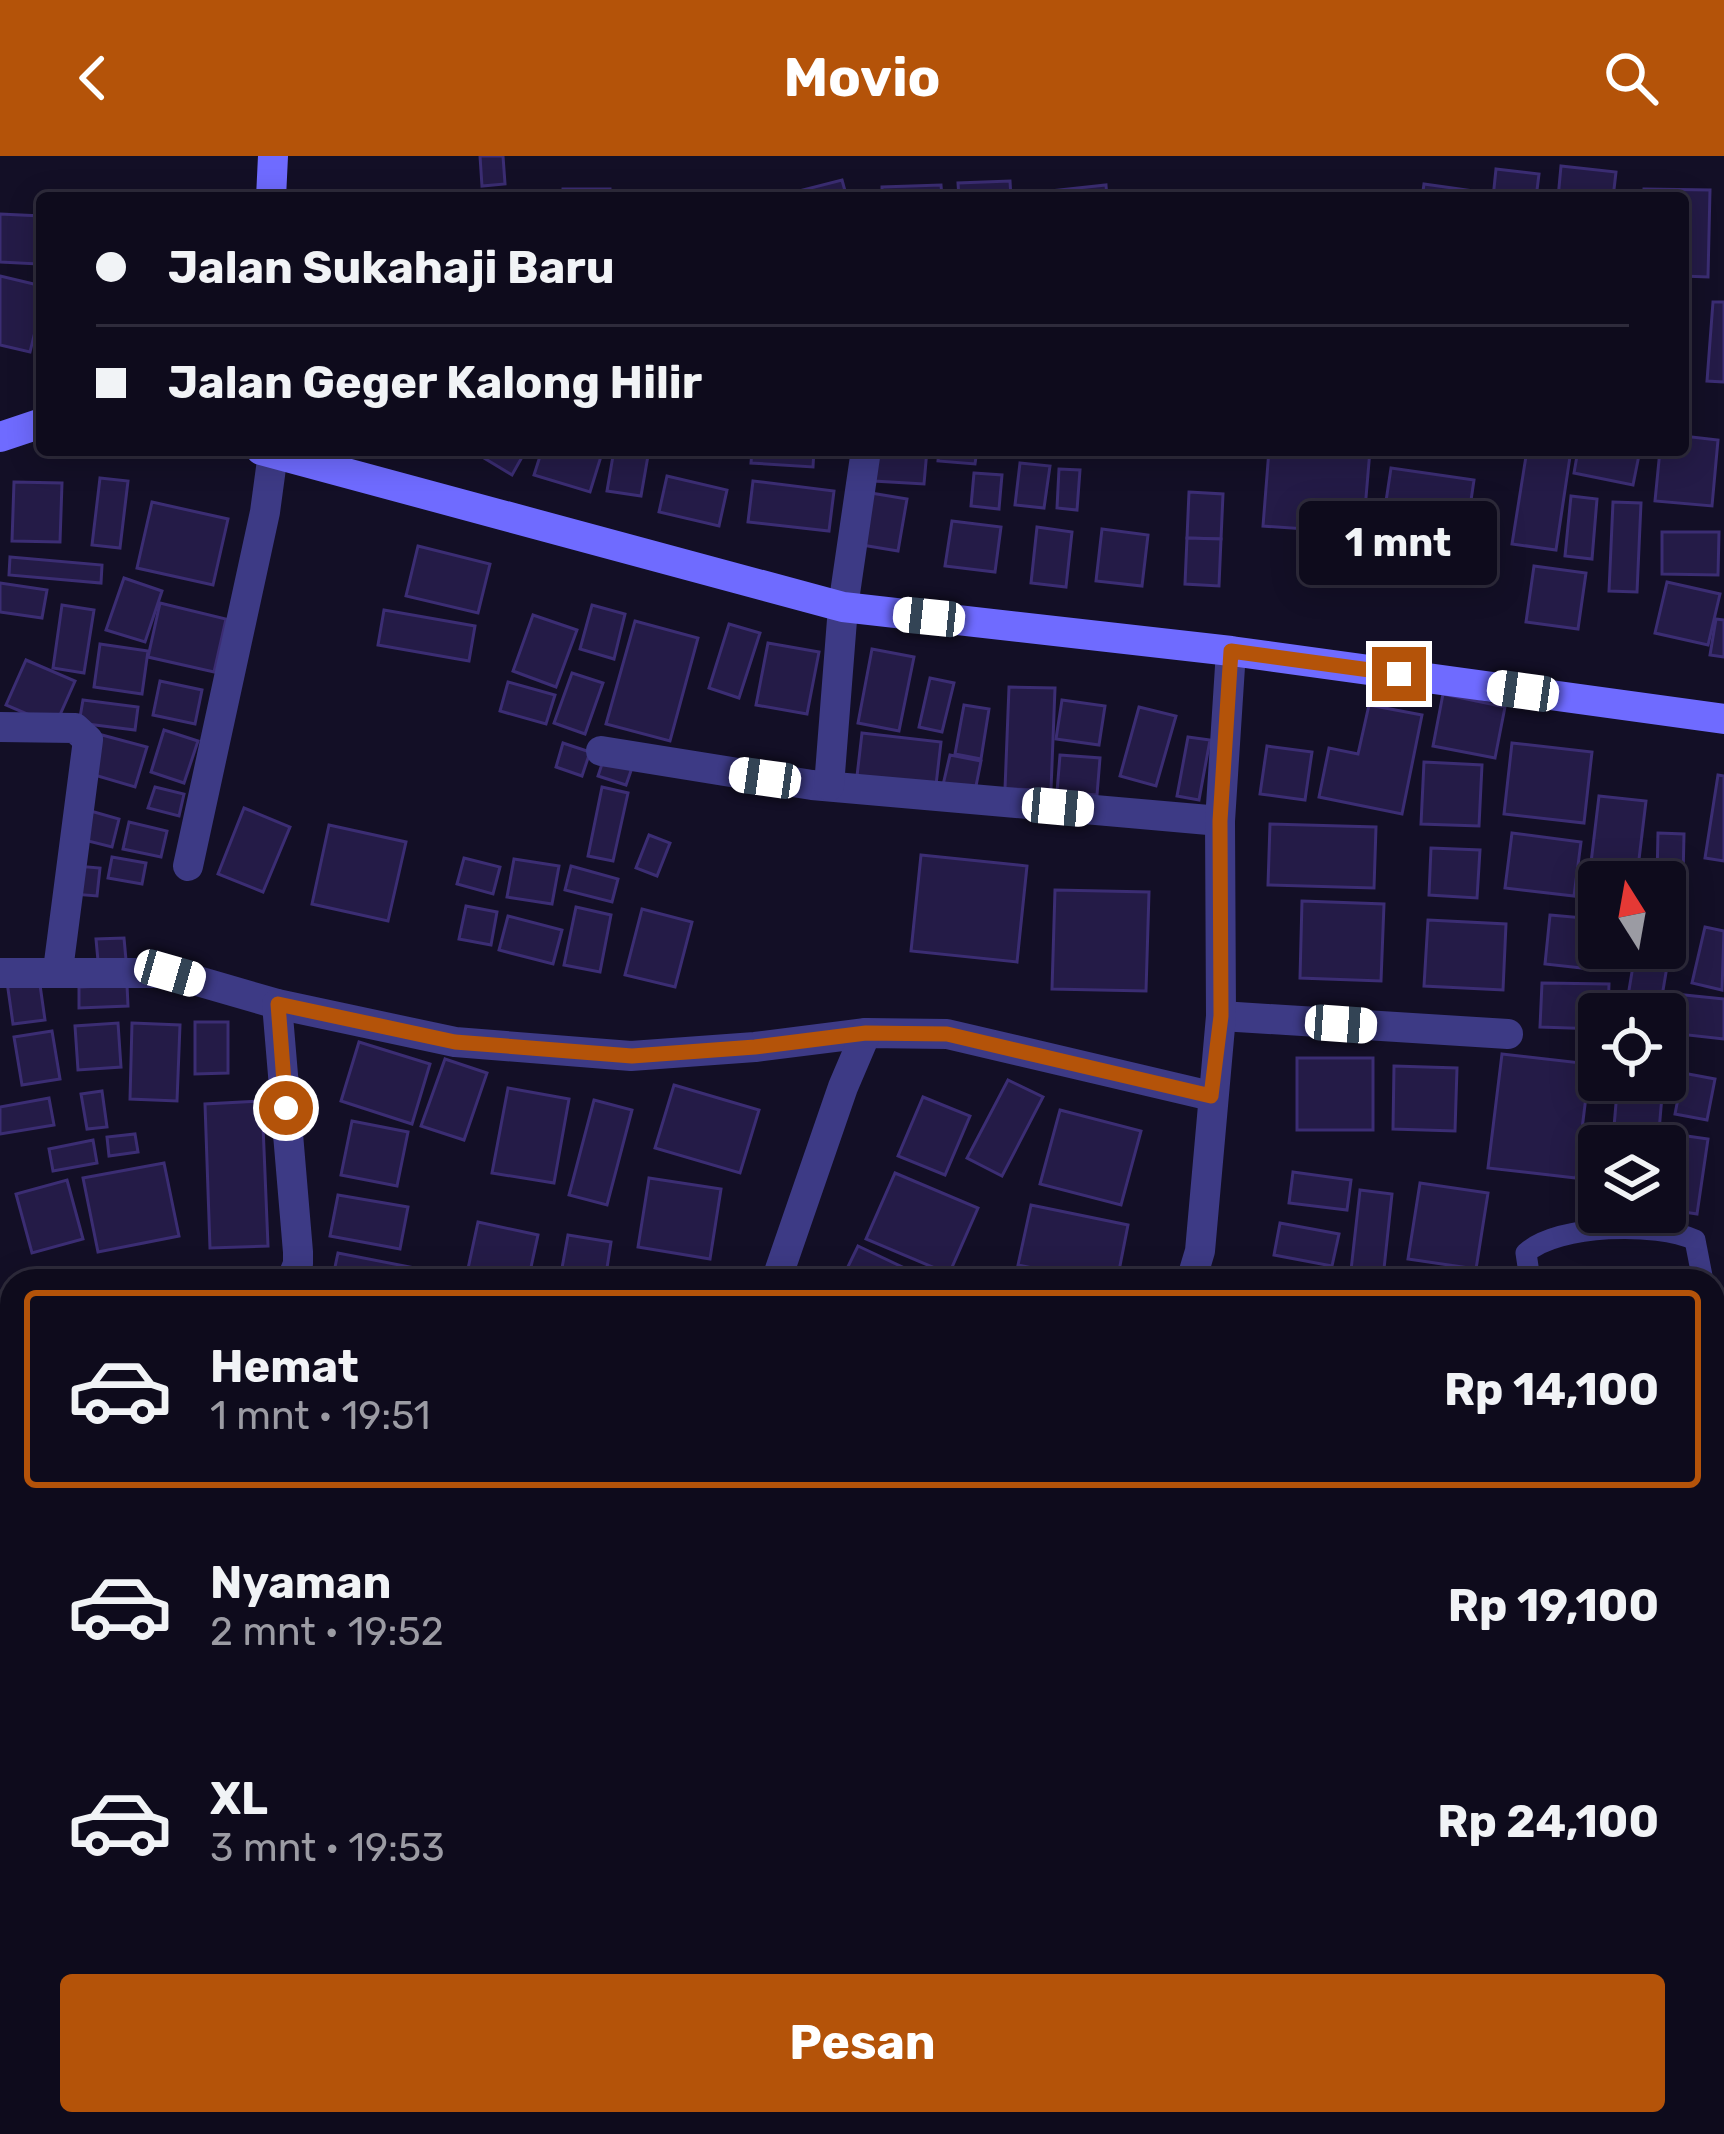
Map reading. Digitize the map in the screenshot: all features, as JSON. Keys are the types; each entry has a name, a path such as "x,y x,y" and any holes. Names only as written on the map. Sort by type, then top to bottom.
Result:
{"main road":[{"path":"271,192 273,156"},
{"path":"0,437 36,425"},
{"path":"282,456 843,607 1231,651 1724,719"}],"street":[{"path":"188,866 265,512 267,456"},
{"path":"829,786 843,607 865,456"},
{"path":"1194,1269 1221,1016 1220,821 1231,651"},
{"path":"0,727 75,728 88,740 58,970"},
{"path":"601,751 829,786 1220,821"},
{"path":"0,973 170,973 278,1004 455,1042 632,1056 866,1033 947,1034 1211,1096"},
{"path":"278,1004 296,1269"},
{"path":"1221,1016 1508,1034"},
{"path":"780,1269 866,1033"}],"lane":[{"path":"1528,1269 1526,1253 1548,1238 1674,1230 1695,1240 1701,1269"}],"building":[{"path":"480,156 503,156 505,184 482,186"},
{"path":"1561,166 1616,172 1614,192 1559,192"},
{"path":"1496,169 1539,174 1537,192 1494,192"},
{"path":"842,180 845,192 795,192"},
{"path":"1010,181 1011,192 959,192 958,183"},
{"path":"1424,184 1481,192 1423,192"},
{"path":"941,185 942,192 882,192 882,187"},
{"path":"1106,185 1107,192 1040,192"},
{"path":"563,189 610,189 610,192"},
{"path":"1710,190 1708,277 1689,276 1689,192 1644,192"},
{"path":"0,214 36,216 36,264 0,262"},
{"path":"0,276 36,285 36,328 30,352 0,345"},
{"path":"1713,302 1724,302 1724,382 1707,381"},
{"path":"1689,437 1718,440 1712,506 1655,501 1659,456 1689,456"},
{"path":"481,456 523,456 512,475"},
{"path":"540,456 601,456 590,492 534,475"},
{"path":"613,456 648,456 641,496 607,491"},
{"path":"752,456 814,456 813,467 751,463"},
{"path":"876,456 926,456 924,484 874,481"},
{"path":"938,456 976,456 975,464 938,461"},
{"path":"1269,456 1369,456 1363,533 1263,526"},
{"path":"1526,456 1570,456 1556,550 1512,544"},
{"path":"1577,456 1639,456 1633,485 1574,473"},
{"path":"1020,463 1050,466 1044,508 1015,505"},
{"path":"1391,468 1474,480 1465,541 1382,528"},
{"path":"1059,469 1080,470 1077,510 1057,508"},
{"path":"974,473 1002,475 999,509 971,506"},
{"path":"667,476 727,490 719,526 659,512"},
{"path":"100,478 128,481 120,548 92,545"},
{"path":"753,481 834,491 829,531 748,522"},
{"path":"14,482 62,483 60,542 12,541"},
{"path":"1189,492 1223,494 1221,539 1187,538"},
{"path":"871,493 907,499 898,551 862,545"},
{"path":"1571,496 1597,499 1592,559 1565,556"},
{"path":"152,502 228,519 213,585 137,568"},
{"path":"1613,502 1641,503 1637,592 1609,591"},
{"path":"952,521 1001,527 995,572 945,566"},
{"path":"1037,527 1072,532 1066,587 1031,583"},
{"path":"1102,529 1148,535 1142,586 1096,581"},
{"path":"1662,532 1719,532 1718,575 1662,574"},
{"path":"1187,538 1221,539 1219,586 1185,584"},
{"path":"418,546 490,564 478,613 406,596"},
{"path":"10,557 102,565 101,583 9,575"},
{"path":"1534,566 1586,573 1578,629 1526,622"},
{"path":"124,578 162,591 145,642 106,630"},
{"path":"1667,582 1720,594 1708,645 1655,633"},
{"path":"0,583 47,590 42,618 0,612"},
{"path":"160,603 226,619 214,672 148,657"},
{"path":"62,605 94,610 84,673 53,668"},
{"path":"592,605 625,614 614,659 580,649"},
{"path":"384,610 475,626 469,661 378,645"},
{"path":"533,615 577,630 556,687 513,671"},
{"path":"1716,619 1724,620 1724,657 1710,655"},
{"path":"635,621 698,638 670,741 606,724"},
{"path":"729,624 760,633 739,698 709,688"},
{"path":"768,643 819,652 807,714 756,705"},
{"path":"100,644 148,651 142,694 94,687"},
{"path":"872,649 914,657 899,731 858,723"},
{"path":"26,660 75,681 55,726 6,705"},
{"path":"572,673 603,683 585,734 554,723"},
{"path":"930,678 954,683 942,732 919,727"},
{"path":"160,681 202,690 195,724 153,715"},
{"path":"508,682 555,695 546,724 500,711"},
{"path":"1009,687 1055,688 1051,790 1005,789"},
{"path":"1443,694 1505,707 1495,758 1433,746"},
{"path":"83,700 138,707 135,730 79,723"},
{"path":"1062,700 1105,706 1099,745 1056,739"},
{"path":"964,705 989,709 981,759 955,754"},
{"path":"1369,705 1422,715 1402,814 1319,797 1329,748 1358,754"},
{"path":"1139,707 1176,716 1156,786 1120,776"},
{"path":"164,730 198,741 184,783 151,772"},
{"path":"862,733 941,742 936,785 857,776"},
{"path":"102,735 147,747 135,787 91,774"},
{"path":"1188,737 1210,740 1199,800 1177,796"},
{"path":"563,743 590,752 582,776 556,767"},
{"path":"1512,743 1592,752 1584,823 1504,814"},
{"path":"1267,746 1312,752 1305,800 1260,794"},
{"path":"605,755 633,765 626,785 598,776"},
{"path":"950,755 981,761 975,791 943,785"},
{"path":"1060,755 1100,758 1097,795 1057,792"},
{"path":"1424,762 1482,765 1479,826 1421,824"},
{"path":"1718,775 1724,776 1724,861 1705,858"},
{"path":"155,787 184,794 179,816 148,808"},
{"path":"602,787 628,793 613,861 588,856"},
{"path":"1599,796 1646,801 1639,861 1591,861"},
{"path":"244,808 290,827 263,892 218,874"},
{"path":"87,810 119,819 112,847 80,839"},
{"path":"129,822 167,831 161,857 123,849"},
{"path":"1270,824 1376,827 1374,888 1268,885"},
{"path":"329,825 406,842 388,921 312,904"},
{"path":"1512,833 1581,842 1574,896 1505,888"},
{"path":"1658,833 1684,834 1683,861 1657,861"},
{"path":"649,835 670,843 657,876 636,868"},
{"path":"1431,848 1480,850 1477,898 1429,895"},
{"path":"921,855 1027,866 1017,962 911,951"},
{"path":"112,857 146,863 142,884 108,878"},
{"path":"464,858 500,867 493,894 457,884"},
{"path":"514,859 559,866 552,904 507,897"},
{"path":"76,866 100,868 97,896 72,894"},
{"path":"571,866 618,879 612,902 565,890"},
{"path":"1055,890 1149,892 1146,991 1052,989"},
{"path":"1302,901 1384,904 1381,981 1300,978"},
{"path":"466,906 497,912 491,945 459,939"},
{"path":"576,907 611,915 600,972 564,965"},
{"path":"642,909 692,922 675,987 625,975"},
{"path":"1550,915 1578,917 1578,968 1545,964"},
{"path":"508,916 562,930 553,964 499,950"},
{"path":"1428,920 1506,924 1503,990 1424,986"},
{"path":"1705,927 1724,931 1722,990 1692,983"},
{"path":"124,938 126,960 98,961 96,939"},
{"path":"1632,969 1667,969 1663,993 1628,993"},
{"path":"39,978 45,1020 13,1024 7,982"},
{"path":"1542,983 1609,984 1609,993 1578,993 1578,1028 1540,1027"},
{"path":"127,985 128,1006 79,1008 79,987"},
{"path":"1686,995 1724,999 1724,1039 1686,1035"},
{"path":"195,1022 228,1022 228,1073 195,1074"},
{"path":"118,1023 121,1067 78,1070 75,1026"},
{"path":"132,1023 180,1025 177,1101 130,1099"},
{"path":"52,1031 60,1079 22,1085 14,1037"},
{"path":"359,1042 430,1064 412,1124 341,1101"},
{"path":"1502,1054 1578,1063 1578,1101 1585,1101 1583,1125 1578,1125 1576,1178 1488,1168"},
{"path":"1297,1058 1373,1058 1373,1130 1297,1130"},
{"path":"445,1059 487,1073 464,1140 421,1126"},
{"path":"1394,1066 1457,1068 1455,1131 1393,1129"},
{"path":"1686,1074 1715,1079 1707,1120 1675,1114 1678,1101 1686,1101"},
{"path":"1008,1080 1043,1097 1002,1176 967,1158"},
{"path":"674,1085 759,1110 740,1173 655,1148"},
{"path":"508,1088 569,1099 554,1183 492,1173"},
{"path":"102,1091 107,1127 87,1129 81,1094"},
{"path":"923,1097 970,1116 945,1175 898,1156"},
{"path":"49,1098 54,1125 0,1134 0,1107"},
{"path":"594,1100 632,1110 607,1205 569,1195"},
{"path":"262,1101 268,1246 210,1248 205,1104"},
{"path":"1616,1101 1662,1101 1660,1125 1614,1125"},
{"path":"1060,1110 1141,1131 1121,1205 1040,1184"},
{"path":"352,1121 408,1132 397,1186 341,1175"},
{"path":"135,1134 138,1152 109,1156 107,1137"},
{"path":"1686,1136 1708,1139 1697,1214 1686,1212"},
{"path":"93,1140 97,1163 53,1171 49,1149"},
{"path":"164,1163 179,1236 98,1252 83,1178"},
{"path":"1293,1172 1351,1180 1347,1210 1289,1203"},
{"path":"895,1173 978,1208 951,1269 937,1269 866,1239"},
{"path":"649,1178 721,1189 710,1259 638,1247"},
{"path":"67,1180 83,1239 32,1253 16,1194"},
{"path":"1420,1183 1488,1193 1476,1269 1408,1259"},
{"path":"1360,1190 1392,1194 1384,1269 1351,1269"},
{"path":"338,1195 408,1207 400,1249 330,1236"},
{"path":"1031,1205 1128,1225 1119,1269 1018,1265"},
{"path":"478,1222 538,1235 531,1269 468,1269"},
{"path":"1280,1223 1339,1234 1332,1266 1274,1255"},
{"path":"568,1235 611,1242 607,1269 562,1269"},
{"path":"858,1246 907,1269 847,1269"},
{"path":"338,1253 420,1269 335,1269"}],"route":[{"path":"286,1108 278,1004 455,1042 632,1056 866,1033 947,1034 1211,1096 1221,1016 1220,821 1231,651 1399,674"}]}
